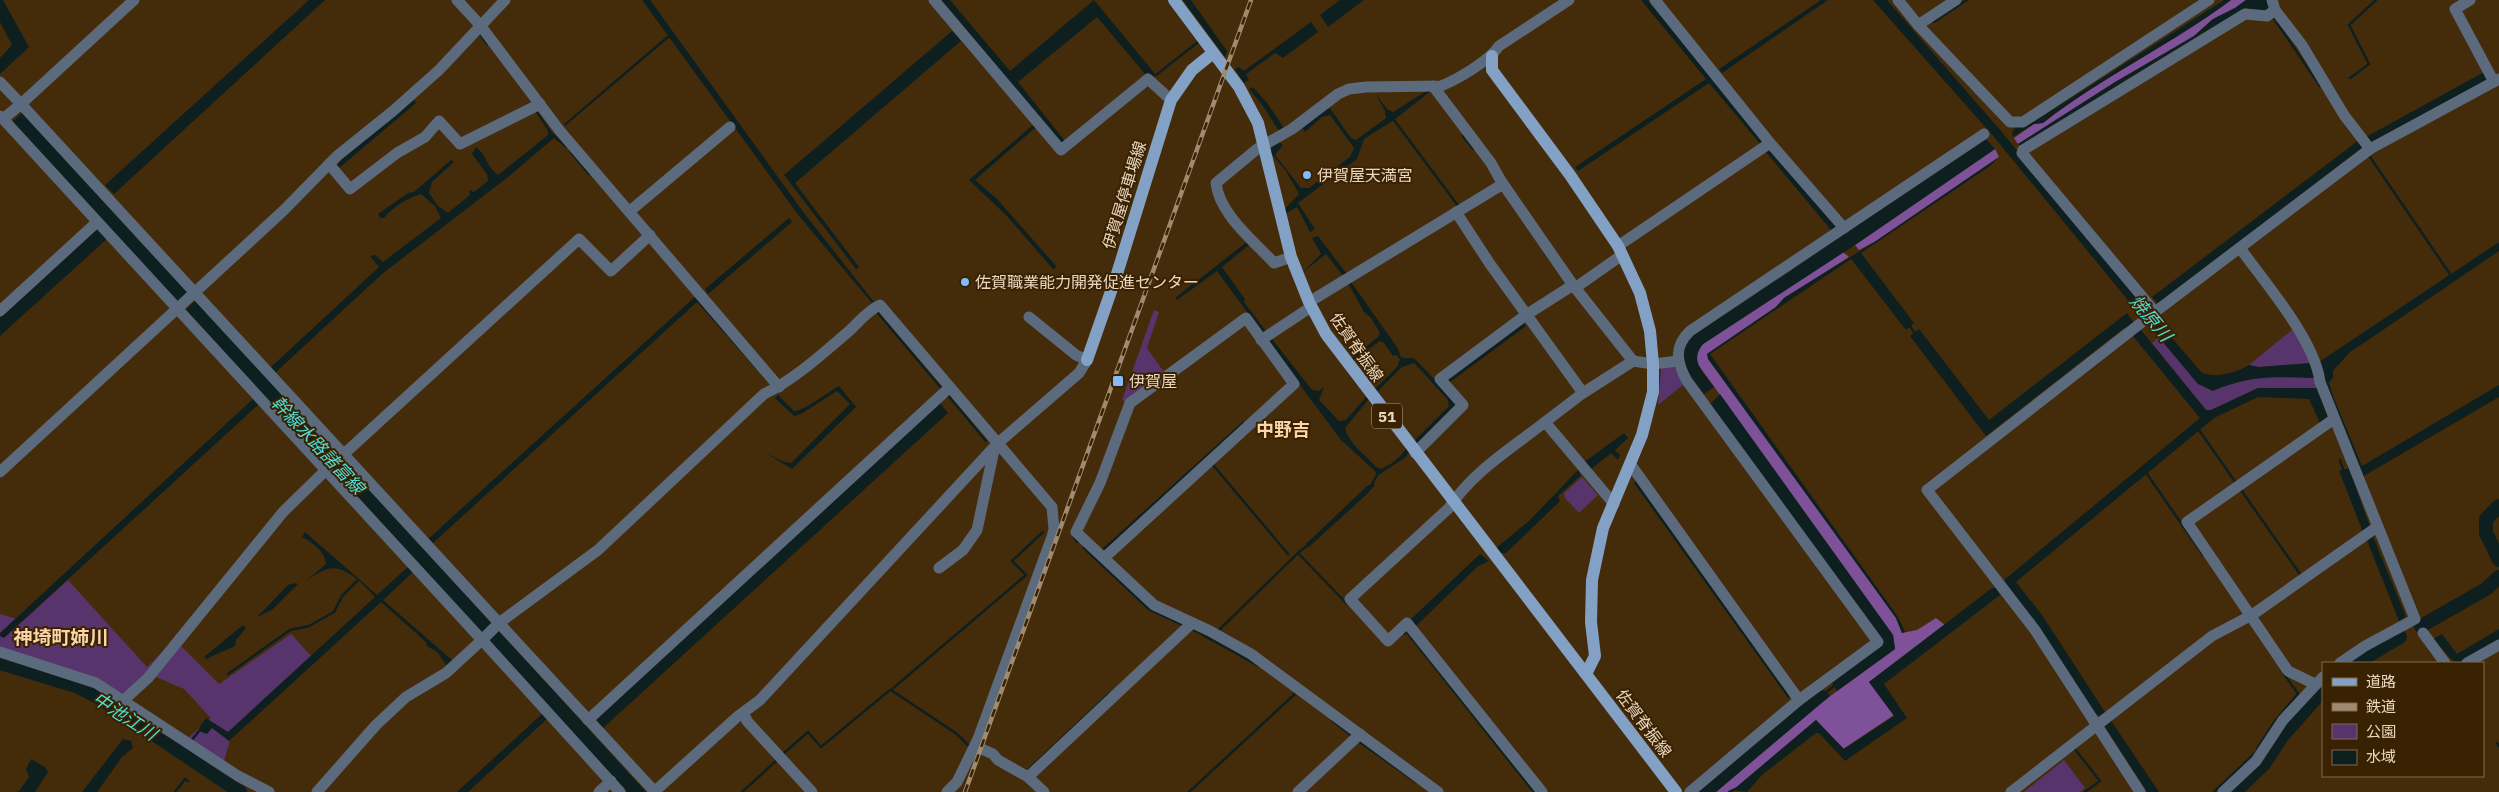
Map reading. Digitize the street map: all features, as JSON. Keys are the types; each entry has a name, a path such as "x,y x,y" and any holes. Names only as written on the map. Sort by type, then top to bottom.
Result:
{"main road":[{"name":"佐賀脊振線","path":"1174,0 1213,52 1247,102 1258,123 1291,257 1310,304 1326,334 1346,364 1676,792"},
{"name":"伊賀屋停車場線","path":"1087,360 1116,277 1170,100 1192,70 1213,52"},
{"path":"1492,56 1492,70 1570,175 1620,251 1633,275 1646,312 1653,364 1650,407 1631,465 1603,528 1592,580 1591,622 1595,656 1586,674"}],"street":[{"path":"10,112 134,0"},
{"path":"457,0 480,25 560,131 779,387"},
{"path":"0,472 283,211 329,164 432,76 506,0"},
{"path":"934,0 1061,150 1148,79 1170,100"},
{"path":"1291,257 1274,263 1256,242 1246,237 1230,215 1216,188 1216,183 1230,170 1264,145 1292,130 1338,94 1349,89 1433,86 1449,83 1492,56 1499,46 1569,0"},
{"path":"1654,0 1766,145 1844,228"},
{"path":"1898,0 2010,122 2023,122 2209,0"},
{"path":"1918,24 1956,0"},
{"path":"2140,792 2101,720 2035,630 1927,490 2155,312 2370,149 2497,81 2455,9 2470,0"},
{"path":"2155,312 2022,153 2023,150 2245,14 2267,16 2274,5 2302,45 2344,115 2370,149"},
{"path":"0,82 10,112 97,222 187,300 326,470 491,632 588,720 654,792 780,680 995,446 1034,411 1070,383 1079,373 1087,360 1076,355 1029,317"},
{"path":"1433,86 1491,163 1498,187 1518,206 1571,288 1633,361 1653,364 1678,361"},
{"path":"329,164 350,189 397,153 425,137 439,121 460,144 540,104"},
{"path":"10,112 187,300 344,454 620,792"},
{"path":"630,211 730,127"},
{"path":"1690,792 1796,703 1878,642 1687,382 1678,361 1680,344 1690,332 1984,134"},
{"path":"1415,453 1464,405 1440,379 1571,288 1766,145"},
{"path":"1265,337 1347,278 1498,187"},
{"path":"1460,210 1530,317 1583,393"},
{"path":"0,311 97,222"},
{"path":"344,454 579,239 611,271 650,235"},
{"path":"2240,248 2294,325 2317,366 2329,423 2371,531 2415,619 2365,646 2341,662"},
{"path":"317,792 376,725 406,697 446,673 491,632 598,550 764,394 779,387 880,305 946,391 1052,507 1054,529 972,750 957,782 947,792"},
{"path":"1104,558 1291,381 1265,337 1246,318 1130,403 1100,483 1076,532 1154,605 1189,627 1251,654 1356,737 1438,792"},
{"path":"1542,792 1410,626 1388,641 1350,599 1453,502 1456,496 1485,469 1583,393 1633,361"},
{"path":"588,720 946,391"},
{"path":"1546,422 1583,470 1614,504"},
{"path":"2223,792 2256,762 2283,720 2319,680 2288,671 2252,615 2187,522 2329,423"},
{"path":"939,568 963,550 977,530 995,446"},
{"path":"1631,465 1796,703"},
{"path":"124,700 148,678 282,512 326,470"},
{"path":"2011,792 2101,720 2212,636 2252,615 2371,531"},
{"path":"1028,777 1189,627"},
{"path":"2423,633 2444,662"},
{"path":"2469,662 2499,645"},
{"path":"0,652 96,682 238,776 269,792"},
{"path":"744,714 748,721 812,792"},
{"path":"1298,792 1356,737"},
{"path":"972,750 993,754 998,760 1028,777 1044,792"},
{"path":"599,792 611,781"}],"green space":[{"path":"1154,310 1159,312 1147,348 1166,375 1127,403 1122,400"},
{"path":"2292,330 2308,353 2312,363 2259,367 2249,365"},
{"path":"2159,337 2198,384 2230,384 2263,376 2315,378 2318,388 2258,388 2211,410 2206,410 2152,343"},
{"path":"1664,366 1674,367 1684,384 1658,405 1661,369"},
{"path":"1582,477 1598,495 1579,513 1565,498 1564,493"},
{"path":"68,580 147,667 175,640 219,684 291,634 313,658 231,736 222,769 182,743 211,718 184,689 147,673 118,700 93,684 0,654 0,614 23,621"},
{"path":"2064,760 2085,788 2080,792 2024,792"}],"shaded area":[{"path":"2231,0 2246,0 2213,19 2194,36 2018,144 2014,138 2034,124 2043,123 2089,90 2185,32"},
{"path":"1995,149 1999,157 1876,241 1859,250 1855,245"},
{"path":"1843,252 1849,257 1784,298 1776,307 1707,354 1896,618 1902,633 1917,630 1936,618 1945,625 1869,682 1894,715 1843,749 1816,720 1731,792 1716,792 1818,705 1895,649 1893,635 1697,363 1696,352 1703,344"}],"water":[{"path":"0,0 3,0 29,47 0,74 0,58 12,45 0,22"},
{"path":"309,0 325,0 114,194 105,185"},
{"path":"642,0 650,0 804,213 874,302 872,303 799,216"},
{"path":"939,0 950,0 1010,71 1094,0 1156,75 1153,77 1146,75 1097,17 1018,82 1065,141 1061,145"},
{"path":"1183,0 1191,0 1227,51 1225,57"},
{"path":"1340,0 1364,0 1328,27 1320,15"},
{"path":"1641,0 1648,0 1764,141 1762,146 1709,83 1578,171 1575,167 1706,79"},
{"path":"1821,0 1828,0 1722,73 1719,69"},
{"path":"1873,0 1887,0 2001,131 2149,310 2141,316 1994,137"},
{"path":"2224,0 2231,0 2185,32 2089,90 2043,123 2034,124 2013,137 2012,132 2015,128 2043,116"},
{"path":"2246,0 2268,0 2267,4 2270,9 2266,12 2245,8 2126,80 2023,147 2018,144 2115,82 2194,36 2213,19"},
{"path":"1311,22 1318,32 1283,58 1275,53 1246,74 1249,80 1244,83 1235,69 1238,67 1244,71"},
{"path":"952,31 961,41 795,183 859,267 856,269 784,175"},
{"path":"662,40 664,42 565,126 564,124"},
{"path":"2484,72 2488,79 2371,142 2366,137"},
{"path":"1253,87 1268,104 1285,130 1279,131 1263,106 1249,89"},
{"path":"1428,90 1432,90 1394,120 1364,139 1357,159 1298,203 1315,229 1310,232 1297,207 1285,214 1284,210 1299,194 1286,171 1271,153 1272,146 1279,142 1283,145 1275,155 1301,188 1309,188 1350,157 1354,148 1330,115 1322,117 1305,132 1301,126 1319,112 1330,108 1351,138 1356,140 1386,118 1385,111 1375,93 1387,109 1393,112"},
{"path":"414,100 416,103 338,169 336,167 342,159"},
{"path":"537,110 551,131 566,148 554,138 508,177 382,274 275,373 270,368 379,267 370,256 375,255 383,262 441,218 435,206 421,194 401,203 384,218 380,218 378,214 408,193 414,192 451,160 454,162 432,182 429,193 438,206 448,213 470,195 469,190 474,192 488,181 487,174 472,154 476,147 482,153 491,169 498,175 548,135 548,131 535,111"},
{"path":"23,112 189,291 177,302 12,122"},
{"path":"1033,125 1036,127 975,180 997,199 1057,267 1053,269 1006,215 969,180"},
{"path":"1986,139 1995,149 1855,245 1703,344 1699,350 1697,361 1714,387 1704,394 1686,371 1683,350 1692,336"},
{"path":"2359,140 2365,146 2158,304 2152,297"},
{"path":"1772,150 1837,227 1831,230 1766,152"},
{"path":"1999,157 1990,166 1861,253 1914,323 1906,330 1851,259 1710,354 1898,617 1905,632 1902,633 1896,618 1708,359 1707,354 1776,307 1784,298 1876,241"},
{"path":"789,218 792,222 708,294 705,289"},
{"path":"97,228 108,238 0,336 0,318"},
{"path":"1318,236 1347,274 1343,276 1326,254 1302,273 1321,254 1312,238"},
{"path":"1248,241 1249,245 1222,267 1245,299 1244,302 1266,331 1263,334 1217,271 1177,300 1175,298"},
{"path":"2499,242 2499,251 2349,353 2333,371 2333,378 2327,385 2319,362"},
{"path":"1351,282 1400,354 1393,356 1384,343 1380,341 1352,361 1351,359 1378,337 1380,333 1371,318 1364,312 1348,283"},
{"path":"697,295 769,384 697,302 432,544 427,540"},
{"name":"幹線水路諸富線","path":"196,300 492,623 481,633 185,310"},
{"path":"2127,313 2134,323 2126,330 2124,328 1986,436 1910,336 1919,329 1989,420"},
{"path":"2154,317 2202,373 2226,374 2249,365 2259,367 2312,363 2315,378 2263,378 2239,382 2213,391 2198,384 2147,323"},
{"path":"1523,323 1526,326 1450,382 1447,378"},
{"path":"2140,329 2206,410 2211,410 2258,388 2318,388 2328,418 2320,423 2309,399 2258,397 2214,418 2016,582 2042,615 2105,712 2099,716 2092,711 2004,580 2200,418 2132,335"},
{"path":"1272,339 1312,390 1319,391 1324,387 1319,400 1339,421 1346,420 1366,397 1369,399 1345,428 1350,439 1376,467 1381,469 1389,465 1407,447 1409,451 1406,457 1377,476 1375,471 1341,440 1268,342"},
{"path":"1403,358 1414,358 1458,404 1416,446 1413,442 1449,406 1448,400 1414,363 1402,367 1376,393 1374,390 1398,366 1399,361"},
{"path":"2499,385 2499,397 2362,477 2330,397 2333,396 2362,466"},
{"path":"839,386 856,407 792,469 766,453 784,462 791,463 850,404 837,391 801,414 794,416 775,398 778,395 794,411 810,405"},
{"path":"1720,394 1893,635 1895,649 1837,691 1832,683 1880,645 1710,404"},
{"path":"253,399 259,404 4,638 0,636 0,633"},
{"path":"939,402 948,413 602,729 594,720"},
{"path":"1624,433 1628,438 1615,450 1620,455 1618,460 1611,453 1589,471 1583,463"},
{"path":"2349,468 2370,527 2363,532 2339,471"},
{"path":"1578,470 1581,475 1558,496 1560,501 1506,553 1499,553 1496,548 1530,520"},
{"path":"1636,480 1792,696 1788,698 1634,483"},
{"path":"1373,483 1375,485 1367,494 1309,547 1306,544 1367,486"},
{"path":"305,532 377,595 408,567 413,572 383,600 453,661 447,666 437,652 427,646 426,642 381,602 229,741 212,728 207,734 199,731 206,718 228,732 375,597 354,577 334,568 320,572 307,580 326,564 321,551 302,537"},
{"path":"2372,534 2406,617 2399,621 2366,538"},
{"path":"1480,554 1489,561 1478,566 1416,626 1410,620"},
{"path":"298,584 272,610 257,617 288,585"},
{"path":"1992,588 1996,588 2000,595 1884,684 1907,718 1845,761 1819,733 1816,733 1763,774 1747,792 1733,790 1816,720 1844,749 1894,716 1869,682"},
{"path":"243,625 246,628 236,640 235,646 206,659 204,657"},
{"path":"2499,629 2499,639 2460,662 2454,662 2433,639 2442,634 2457,654"},
{"path":"499,631 646,792 627,792 489,641"},
{"path":"1820,690 1827,691 1830,696 1716,792 1698,792"},
{"path":"543,713 547,719 468,792 457,792"},
{"path":"2110,719 2159,792 2147,792 2103,724"},
{"path":"123,739 131,741 133,748 122,757 97,792 82,792"},
{"path":"31,759 45,767 48,772 35,792 16,792 19,791 29,777 26,769"}],"waterway":[{"path":"1934,22 1967,0"},
{"path":"2350,78 2369,64 2349,25 2376,0"},
{"path":"2273,17 2320,86"},
{"path":"480,34 487,44"},
{"path":"663,41 668,37"},
{"path":"1156,75 1198,42"},
{"path":"1394,120 1459,207"},
{"path":"1463,136 1473,149"},
{"path":"570,151 589,174"},
{"path":"2370,157 2452,277"},
{"path":"1123,220 1126,224"},
{"path":"877,312 943,390"},
{"path":"1909,325 1916,335"},
{"path":"1398,355 1401,359"},
{"path":"2328,384 2332,396"},
{"path":"947,394 986,441"},
{"path":"1104,549 1243,423"},
{"path":"2199,430 2236,483"},
{"path":"2340,460 2344,472"},
{"path":"1213,465 1288,554"},
{"path":"1371,486 1378,473"},
{"path":"2147,474 2203,555"},
{"path":"2241,490 2300,574"},
{"path":"2499,506 2486,519 2486,533 2499,560"},
{"path":"969,746 957,734 891,690 1026,575 1012,561 1043,532"},
{"path":"1073,535 1077,542"},
{"path":"1298,553 1309,544"},
{"path":"1084,548 1149,609 1185,626"},
{"path":"1219,630 1298,553 1347,604"},
{"path":"2421,626 2486,589 2499,577"},
{"path":"228,674 290,630 309,626 334,612 342,596 357,581"},
{"path":"1192,629 1257,665"},
{"path":"1404,634 1406,631 1534,792"},
{"path":"2358,662 2400,637"},
{"name":"中池江川","path":"0,663 76,686 100,698 240,792"},
{"path":"2257,749 2275,721 2298,694 2284,674"},
{"path":"1825,693 1834,686"},
{"path":"784,753 808,732 821,747 890,690"},
{"path":"2235,792 2264,764 2283,735 2322,691"},
{"path":"1029,769 1110,693"},
{"path":"1189,792 1296,693"},
{"path":"1332,720 1353,737"},
{"path":"191,741 199,731"},
{"path":"1357,740 1416,782"},
{"path":"2074,748 2100,781 2085,792"},
{"path":"2214,792 2255,753"},
{"path":"742,792 776,761"},
{"path":"175,792 185,779 188,781"},
{"path":"1729,792 1735,789"}],"railway":[{"path":"965,792 1251,0"}],"place":[{"name":"伊賀屋天満宮","path":"1307,175"},
{"name":"佐賀職業能力開発促進センター","path":"965,282"},
{"name":"伊賀屋","path":"1118,381"}],"district":[{"name":"中野吉","path":"1283,429"},
{"name":"神埼町姉川","path":"61,637"}],"water label":[{"name":"焼原川","path":"2151,318"}]}
